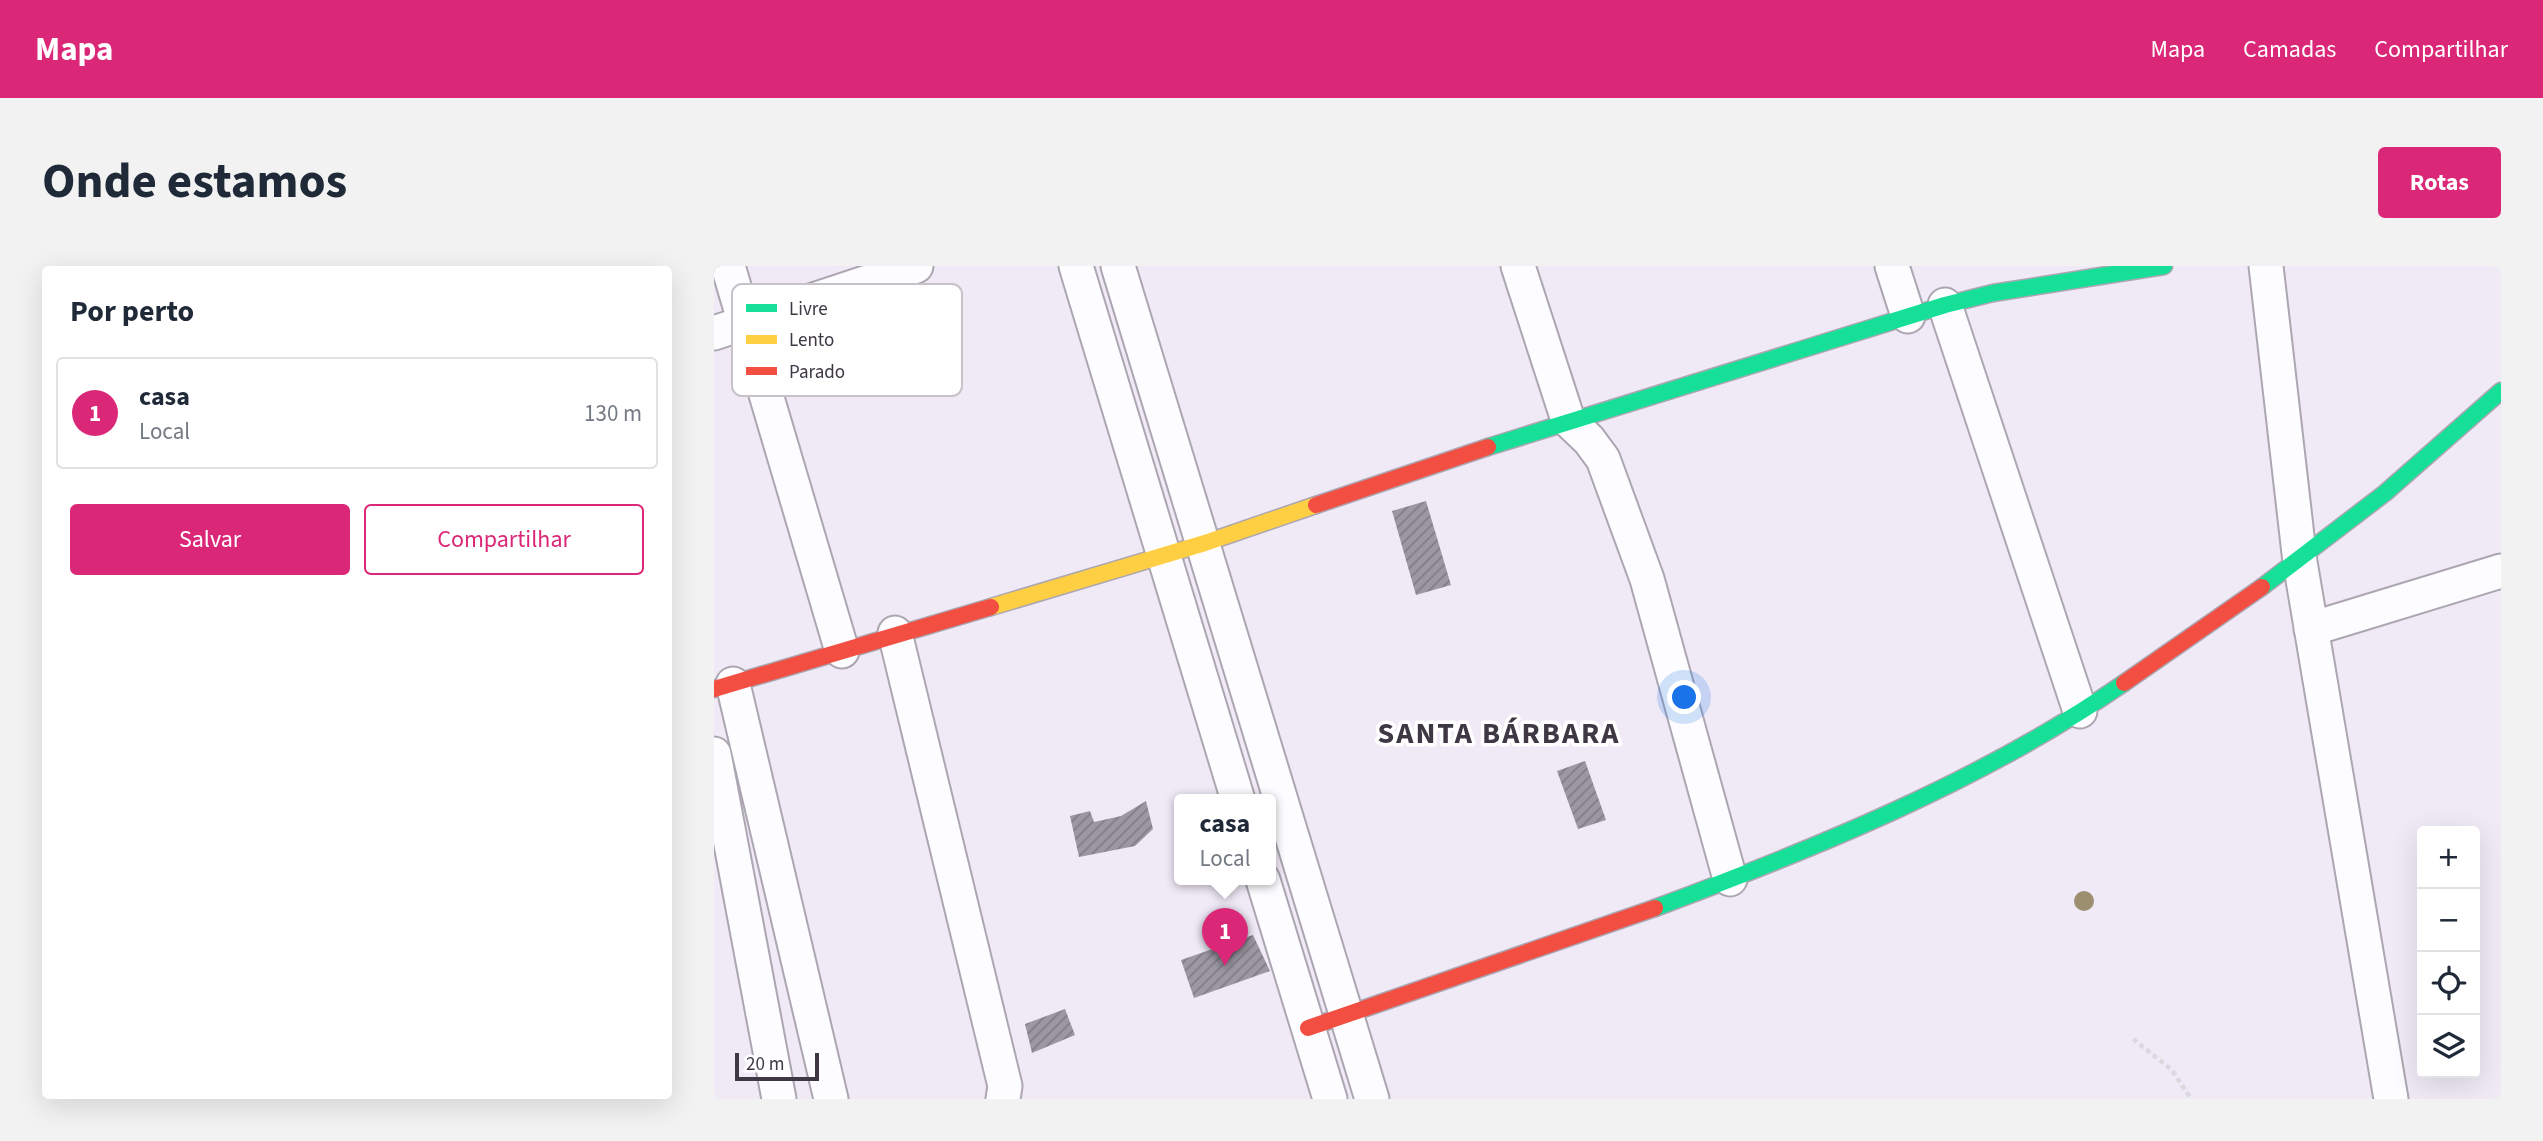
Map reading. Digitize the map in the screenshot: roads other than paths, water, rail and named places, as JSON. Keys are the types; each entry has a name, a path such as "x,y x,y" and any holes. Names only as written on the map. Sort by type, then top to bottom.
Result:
{"street":[{"path":"728,266 729,328"},
{"path":"862,284 916,266"},
{"path":"1076,266 1236,794"},
{"path":"1118,266 1205,543 1372,1099"},
{"path":"1518,266 1568,420 1590,440 1603,459 1647,579 1730,879"},
{"path":"1892,266 1908,316"},
{"path":"831,1099 724,687 1205,543 1568,420 1945,305 2006,291 2164,266"},
{"path":"2266,266 2300,562 2391,1099"},
{"path":"1945,305 2080,711"},
{"path":"1308,1028 1618,922 1730,879 1929,793 2020,747 2080,711 2300,562 2445,445 2501,391"},
{"path":"753,396 842,651"},
{"path":"2311,629 2501,571"},
{"path":"895,634 1005,1086 1003,1099"},
{"path":"714,754 779,1099"},
{"path":"1249,794 1276,782"},
{"path":"1265,885 1330,1099"}],"place":[{"name":"casa","path":"1225,966"}],"district":[{"name":"SANTA BÁRBARA","path":"1499,733"}]}
